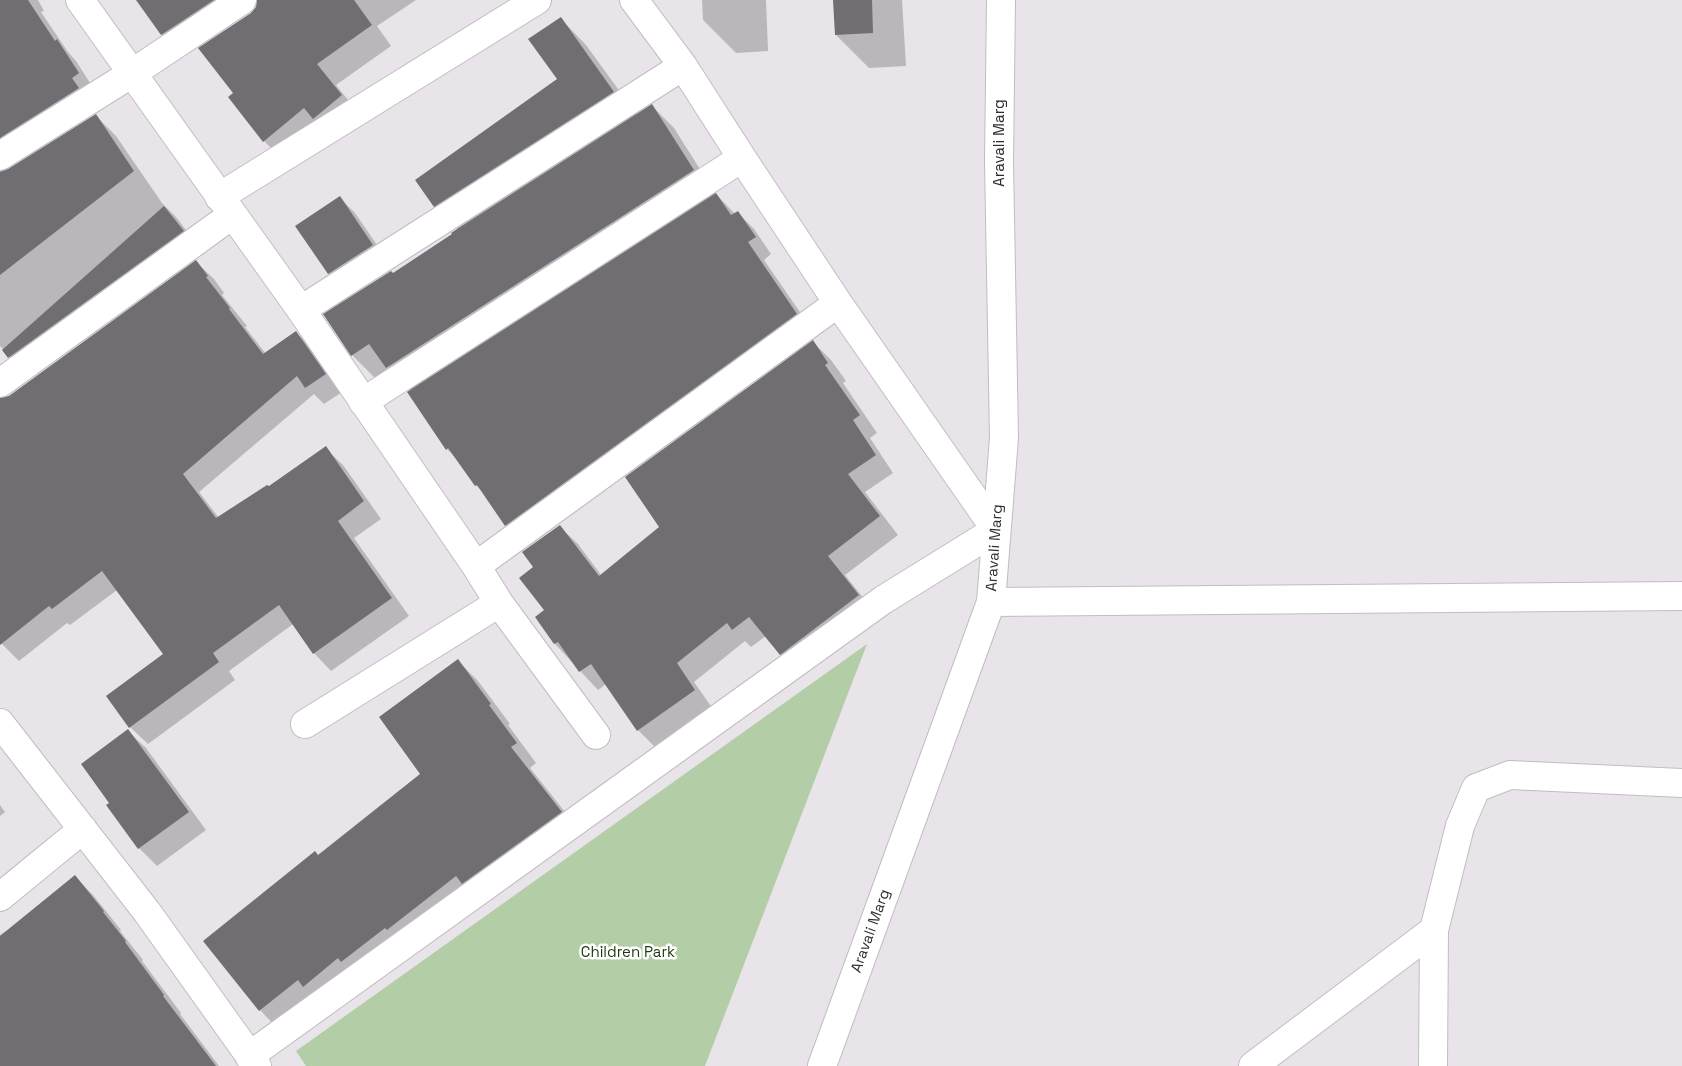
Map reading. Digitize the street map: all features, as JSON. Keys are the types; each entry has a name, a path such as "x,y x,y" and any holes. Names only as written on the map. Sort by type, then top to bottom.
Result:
{"street":[{"path":"80,0 301,310 476,566 499,603 596,735"},
{"path":"0,156 131,74 242,0"},
{"path":"0,383 226,206 537,0"},
{"path":"0,723 147,912 253,1061 875,606 996,530 838,303 683,66 634,0"},
{"name":"Aravali Marg","path":"822,1066 991,602 1004,438 999,162 1001,0"},
{"path":"301,310 683,66"},
{"path":"363,402 742,158"},
{"path":"476,566 838,303"},
{"path":"991,602 1682,596"},
{"path":"306,724 499,603"},
{"path":"1434,1066 1434,930 1460,826 1476,788 1510,775 1682,783"},
{"path":"0,897 83,829"},
{"path":"1253,1066 1434,930"}],"green space":[{"name":"Children Park","path":"867,644 705,1066 306,1066 296,1051"}],"building":[{"path":"0,0 28,0 79,73 72,78 79,88 0,138"},
{"path":"136,0 214,0 161,35"},
{"path":"257,0 354,0 372,25 317,64 342,95 313,119 304,108 263,142 228,97 233,93 198,48 251,13 256,7"},
{"path":"833,0 872,0 873,33 835,35"},
{"path":"561,17 614,92 434,207 415,180 557,79 528,39"},
{"path":"652,104 694,170 386,368 369,344 351,356 323,314 391,271 393,273 451,233"},
{"path":"96,114 134,171 0,275 0,172 8,169"},
{"path":"716,193 731,215 738,211 756,237 748,242 797,314 505,526 477,485 475,486 448,448 446,450 407,392"},
{"path":"340,196 373,245 328,274 295,226"},
{"path":"164,206 184,231 8,358 2,350"},
{"path":"196,260 208,276 206,277 263,354 296,331 326,374 305,388 297,376 183,474 216,518 267,485 269,486 326,446 364,501 338,521 392,598 313,654 279,605 213,653 219,662 129,728 106,696 163,654 102,571 52,609 49,606 0,645 0,398 9,396"},
{"path":"813,340 828,363 825,365 860,415 853,420 876,455 848,474 880,516 828,556 859,595 780,655 749,617 732,630 727,623 677,663 695,690 637,731 591,664 579,672 558,642 554,644 535,617 544,610 519,578 533,567 522,552 560,525 599,576 659,527 625,477"},
{"path":"458,659 517,743 511,747 562,812 462,884 456,876 387,930 385,928 341,962 338,958 303,987 298,980 259,1011 203,941 315,851 318,855 420,774 379,717"},
{"path":"128,729 189,812 138,849 106,805 109,803 81,764"},
{"path":"75,875 104,911 163,996 216,1066 0,1066 0,936"}]}
